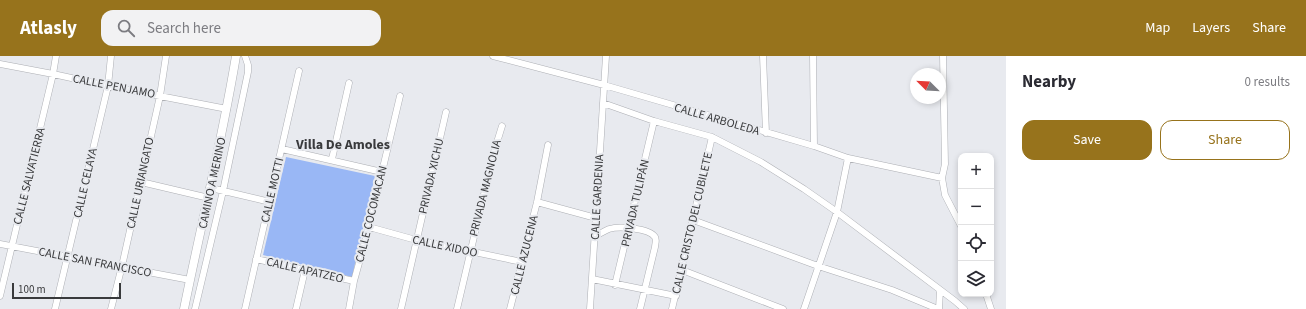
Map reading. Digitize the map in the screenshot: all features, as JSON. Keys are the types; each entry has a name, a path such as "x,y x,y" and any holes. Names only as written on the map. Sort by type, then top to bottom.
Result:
{"street":[{"name":"CALLE SALVATIERRA","path":"0,296 54,74 56,56"},
{"name":"CALLE CELAYA","path":"55,309 108,86 111,56"},
{"name":"CALLE URIANGATO","path":"111,309 160,96 166,56"},
{"name":"CAMINO A MERINO","path":"184,309 209,198 236,56"},
{"path":"195,309 224,191 248,72 248,65 245,56"},
{"name":"CALLE ARBOLEDA","path":"493,56 604,85 814,146 848,158 942,178"},
{"name":"CALLE GARDENIA","path":"590,309 606,56"},
{"path":"763,56 766,133"},
{"path":"813,56 814,146"},
{"path":"943,56 945,164 942,178 947,201 960,225"},
{"name":"CALLE PENJAMO","path":"0,64 227,109"},
{"name":"CALLE MOTTI","path":"245,309 300,71"},
{"path":"332,159 349,84"},
{"name":"CALLE COCOMACAN","path":"349,309 354,281 369,227 400,96"},
{"path":"603,102 654,121 712,137 761,162 837,212 964,309"},
{"name":"PRIVADA XICHU","path":"401,309 446,112"},
{"name":"PRIVADA TULIPÁN","path":"615,285 654,121"},
{"name":"PRIVADA MAGNOLIA","path":"456,309 494,152 502,126"},
{"name":"CALLE CRISTO DEL CUBILETE","path":"672,309 712,137"},
{"name":"CALLE AZUCENA","path":"510,309 537,202 548,145"},
{"path":"282,149 332,159 382,172"},
{"path":"804,309 837,212 848,158"},
{"path":"141,182 209,198"},
{"path":"211,188 270,202"},
{"path":"537,202 596,218"},
{"path":"693,220 818,266 892,290 938,309 940,290"},
{"name":"CALLE XIDOO","path":"369,227 416,240 522,262"},
{"path":"595,236 609,229 629,227 644,231 654,236 656,239 640,309"},
{"name":"CALLE SAN FRANCISCO","path":"0,244 190,280"},
{"name":"CALLE APATZEO","path":"256,258 354,281"},
{"path":"296,309 305,270"},
{"path":"682,270 783,309"},
{"path":"592,279 615,285 644,289 676,296"},
{"path":"987,297 991,309"}],"shaded area":[{"path":"286,157 375,176 352,277 263,255"}],"district":[{"name":"Villa De Amoles","path":"343,144"}]}
